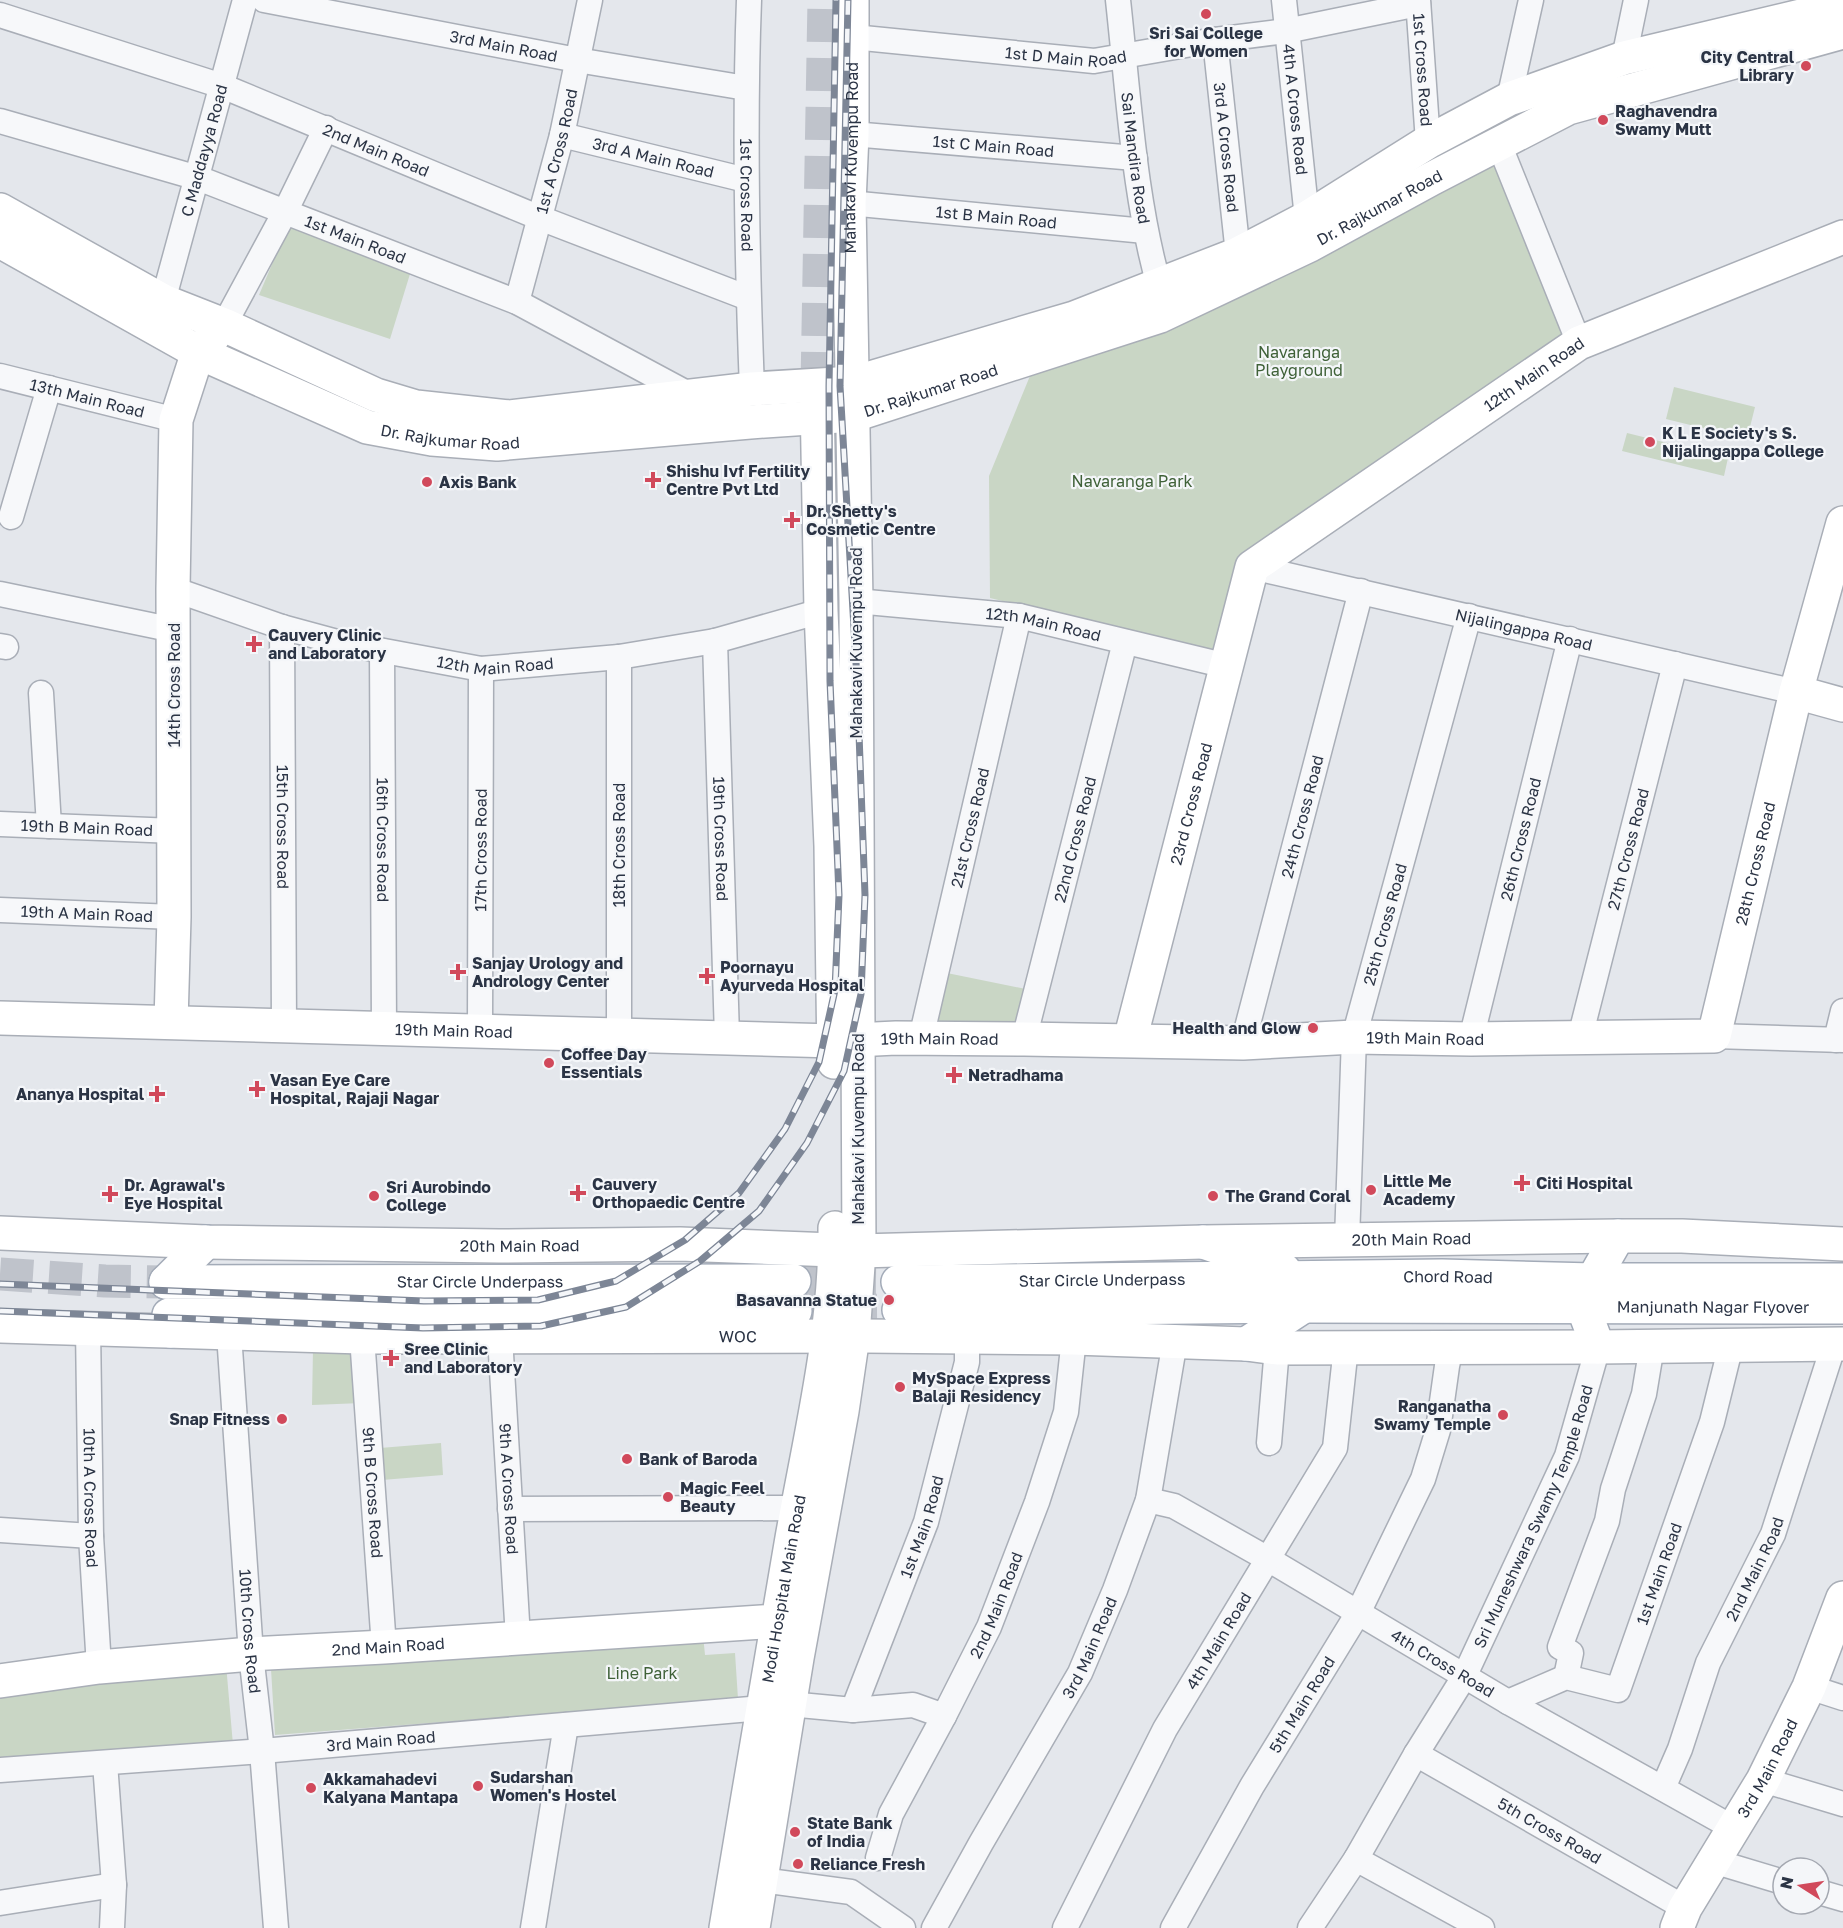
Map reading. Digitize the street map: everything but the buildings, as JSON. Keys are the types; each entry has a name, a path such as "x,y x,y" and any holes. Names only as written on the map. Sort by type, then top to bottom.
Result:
{"main road":[{"name":"Mahakavi Kuvempu Road","path":"847,1250 846,1041 856,601 849,203 852,134 852,0"},
{"name":"Dr. Rajkumar Road","path":"0,210 163,301 224,325 376,395 416,408 508,417 752,389 853,383 1074,318 1163,299 1238,254 1307,218 1428,142 1509,99 1624,58 1843,6"},
{"name":"Dr. Rajkumar Road","path":"0,241 198,352 367,427 432,439 497,444 854,415 1310,246 1431,179 1568,108 1843,32"},
{"name":"12th Main Road","path":"1252,567 1579,343 1843,237"},
{"path":"198,352 224,325"},
{"name":"14th Cross Road","path":"171,1022 175,831 173,589 176,420 198,352"},
{"name":"Mahakavi Kuvempu Road","path":"817,385 821,611 831,846 846,1041"},
{"name":"28th Cross Road","path":"1714,1036 1796,692 1843,523"},
{"name":"23rd Cross Road","path":"1130,1040 1252,567"},
{"path":"1796,692 1843,705"},
{"name":"19th Main Road","path":"0,1018 846,1041 921,1038 1243,1043 1353,1037 1471,1039 1714,1036"},
{"name":"20th Main Road","path":"0,1233 206,1242 499,1246 680,1244 847,1250 1618,1236"},
{"path":"1839,1344 1598,1347 1588,1293 1618,1236 1682,1236 1843,1245"},
{"name":"Star Circle Underpass","path":"170,1323 794,1296 166,1282 206,1242"},
{"path":"1203,1242 1305,1292 1261,1346"},
{"name":"Modi Hospital Main Road","path":"726,1928 842,1411 840,1337 847,1250"},
{"name":"Manjunath Nagar Flyover","path":"1682,1294 1843,1280"},
{"name":"Star Circle Underpass","path":"898,1296 1305,1292"},
{"name":"Chord Road","path":"1305,1292 1588,1293"},
{"name":"Manjunath Nagar Flyover","path":"1588,1293 1682,1294 1843,1307"},
{"path":"0,1326 88,1328 170,1323"},
{"name":"WOC","path":"170,1323 229,1334 362,1337 967,1337 1175,1341 1261,1346 1598,1347"},
{"name":"Modi Hospital Main Road","path":"753,1928 761,1880 776,1706 777,1621 798,1508 840,1337"},
{"name":"3rd Main Road","path":"1681,1918 1763,1780 1809,1688 1843,1598"},
{"name":"2nd Main Road","path":"0,1681 99,1667 251,1654 777,1621"}],"street":[{"name":"C Maddayya Road","path":"163,301 198,178 244,0"},
{"name":"3rd Main Road","path":"264,0 577,60 746,88"},
{"name":"1st A Cross Road","path":"517,302 562,135 590,0"},
{"name":"1st Cross Road","path":"749,0 746,180 752,389"},
{"name":"Sai Mandira Road","path":"1118,0 1145,231 1163,299"},
{"name":"4th A Cross Road","path":"1284,0 1307,218"},
{"path":"1509,99 1531,0"},
{"path":"1624,58 1636,0"},
{"name":"1st Cross Road","path":"1418,2 1428,142"},
{"name":"1st D Main Road","path":"853,37 1095,61 1215,40 1286,31 1418,2"},
{"name":"2nd Main Road","path":"0,15 222,86 540,218 748,298"},
{"name":"3rd A Cross Road","path":"1215,40 1238,254"},
{"name":"1st Main Road","path":"0,121 198,178 517,302 694,397"},
{"path":"224,325 285,212 326,128"},
{"name":"1st C Main Road","path":"852,134 1135,158"},
{"name":"3rd A Main Road","path":"562,135 746,180"},
{"path":"1499,144 1579,343"},
{"name":"1st B Main Road","path":"849,203 1145,231"},
{"name":"13th Main Road","path":"0,376 176,420"},
{"path":"11,517 49,388"},
{"name":"Nijalingappa Road","path":"1252,567 1796,692"},
{"name":"12th Main Road","path":"173,589 282,627 341,643 481,669 619,657 715,641 821,611"},
{"name":"24th Cross Road","path":"1243,1043 1361,591"},
{"path":"0,594 174,630"},
{"name":"12th Main Road","path":"856,601 1019,616 1227,666"},
{"name":"21st Cross Road","path":"921,1038 1019,616"},
{"name":"25th Cross Road","path":"1347,1240 1353,1037 1469,616"},
{"name":"15th Cross Road","path":"282,627 284,1025"},
{"name":"26th Cross Road","path":"1471,1039 1570,639"},
{"name":"19th Cross Road","path":"715,641 727,1037"},
{"name":"22nd Cross Road","path":"1024,1039 1125,642"},
{"name":"16th Cross Road","path":"382,651 384,1028"},
{"name":"18th Cross Road","path":"619,657 619,1034"},
{"name":"27th Cross Road","path":"1580,1036 1675,664"},
{"name":"17th Cross Road","path":"480,1030 481,669"},
{"path":"41,693 49,826"},
{"name":"19th B Main Road","path":"0,824 175,831"},
{"name":"19th A Main Road","path":"0,910 174,917"},
{"path":"1839,1040 1843,1011"},
{"name":"19th Main Road","path":"1714,1036 1839,1040"},
{"name":"10th A Cross Road","path":"88,1328 91,1536 99,1667"},
{"name":"10th Cross Road","path":"229,1334 251,1654 262,1751 276,1928"},
{"name":"9th B Cross Road","path":"362,1337 384,1647"},
{"name":"9th A Cross Road","path":"500,1337 518,1638"},
{"name":"1st Main Road","path":"853,1710 926,1522 967,1362 967,1337"},
{"name":"2nd Main Road","path":"878,1858 891,1814 989,1627 1036,1502 1066,1412 1074,1338"},
{"name":"3rd Main Road","path":"934,1928 1080,1673 1115,1590 1148,1500 1175,1341"},
{"name":"2nd Main Road","path":"1663,1788 1680,1749 1708,1663 1773,1534 1839,1344"},
{"name":"1st Main Road","path":"1566,1677 1618,1690 1712,1422 1731,1345"},
{"path":"1261,1346 1269,1443"},
{"path":"1508,1702 1566,1677 1570,1653 1560,1647 1607,1521 1612,1489 1644,1394 1653,1346"},
{"name":"4th Main Road","path":"1065,1928 1165,1729 1335,1448 1346,1347"},
{"name":"5th Main Road","path":"1173,1928 1252,1786 1358,1613 1423,1479 1438,1430 1446,1366 1451,1347"},
{"name":"Sri Muneshwara Swamy Temple Road","path":"1310,1928 1356,1859 1416,1754 1464,1677 1567,1456 1598,1347"},
{"name":"4th Cross Road","path":"1148,1500 1174,1506 1268,1559 1464,1677 1735,1829"},
{"path":"510,1509 798,1508"},
{"path":"0,1530 91,1536"},
{"path":"1809,1688 1843,1698"},
{"path":"776,1706 853,1710 914,1705 944,1716"},
{"name":"3rd Main Road","path":"0,1770 262,1751 776,1706"},
{"path":"533,1928 567,1725"},
{"name":"5th Cross Road","path":"1416,1754 1681,1918"},
{"path":"105,1762 114,1885 112,1928"},
{"path":"1763,1780 1843,1804"},
{"path":"1356,1859 1482,1928"},
{"path":"1713,1861 1771,1878"},
{"path":"761,1880 851,1892 903,1928"},
{"path":"0,1903 114,1885"}],"green space":[{"name":"Navaranga Park","path":"1493,157 1567,339 1246,551 1218,652 990,598 989,476 1032,371"},
{"path":"289,224 410,274 390,339 259,295"},
{"path":"1674,387 1755,407 1747,439 1666,419"},
{"path":"1627,433 1728,458 1724,476 1622,451"},
{"path":"942,972 1026,989 1016,1026 931,1026"},
{"path":"313,1349 358,1350 362,1403 312,1405"},
{"path":"441,1443 443,1475 382,1480 380,1448"},
{"name":"Line Park","path":"703,1635 705,1655 735,1653 738,1699 275,1735 271,1669"},
{"path":"226,1664 233,1745 0,1768 0,1686"}],"tunnel":[{"path":"817,385 824,0"},
{"path":"0,1274 105,1281 166,1282"},
{"path":"794,1281 898,1282"},
{"path":"795,1311 899,1310"}],"railway":[{"path":"0,1284 424,1301 538,1300 616,1281 685,1240 739,1193 785,1129 819,1062 835,990 839,895 830,681 829,386 836,0"},
{"path":"0,1311 423,1328 541,1326 626,1307 700,1261 759,1211 807,1143 844,1071 861,994 865,895 857,680 840,386 848,0"}],"place":[{"name":"Sri Sai College for Women","path":"1206,14"},
{"name":"City Central Library","path":"1806,66"},
{"name":"Raghavendra Swamy Mutt","path":"1603,120"},
{"name":"K L E Society's S. Nijalingappa College","path":"1650,442"},
{"name":"Shishu Ivf Fertility Centre Pvt Ltd","path":"653,480"},
{"name":"Axis Bank","path":"427,482"},
{"name":"Dr. Shetty's Cosmetic Centre","path":"792,520"},
{"name":"Cauvery Clinic and Laboratory","path":"254,644"},
{"name":"Sanjay Urology and Andrology Center","path":"458,972"},
{"name":"Poornayu Ayurveda Hospital","path":"707,976"},
{"name":"Health and Glow","path":"1313,1028"},
{"name":"Coffee Day Essentials","path":"549,1063"},
{"name":"Netradhama","path":"954,1075"},
{"name":"Vasan Eye Care Hospital, Rajaji Nagar","path":"257,1089"},
{"name":"Ananya Hospital","path":"157,1094"},
{"name":"Citi Hospital","path":"1522,1183"},
{"name":"Little Me Academy","path":"1371,1190"},
{"name":"Cauvery Orthopaedic Centre","path":"578,1193"},
{"name":"Dr. Agrawal's Eye Hospital","path":"110,1194"},
{"name":"Sri Aurobindo College","path":"374,1196"},
{"name":"The Grand Coral","path":"1213,1196"},
{"name":"Basavanna Statue","path":"889,1300"},
{"name":"Sree Clinic and Laboratory","path":"391,1358"},
{"name":"MySpace Express Balaji Residency","path":"900,1387"},
{"name":"Ranganatha Swamy Temple","path":"1503,1415"},
{"name":"Snap Fitness","path":"282,1419"},
{"name":"Bank of Baroda","path":"627,1459"},
{"name":"Magic Feel Beauty","path":"668,1497"},
{"name":"Sudarshan Women's Hostel","path":"478,1786"},
{"name":"Akkamahadevi Kalyana Mantapa","path":"311,1788"},
{"name":"State Bank of India","path":"795,1832"},
{"name":"Reliance Fresh","path":"798,1864"}],"park label":[{"name":"Navaranga Playground","path":"1299,361"}]}
